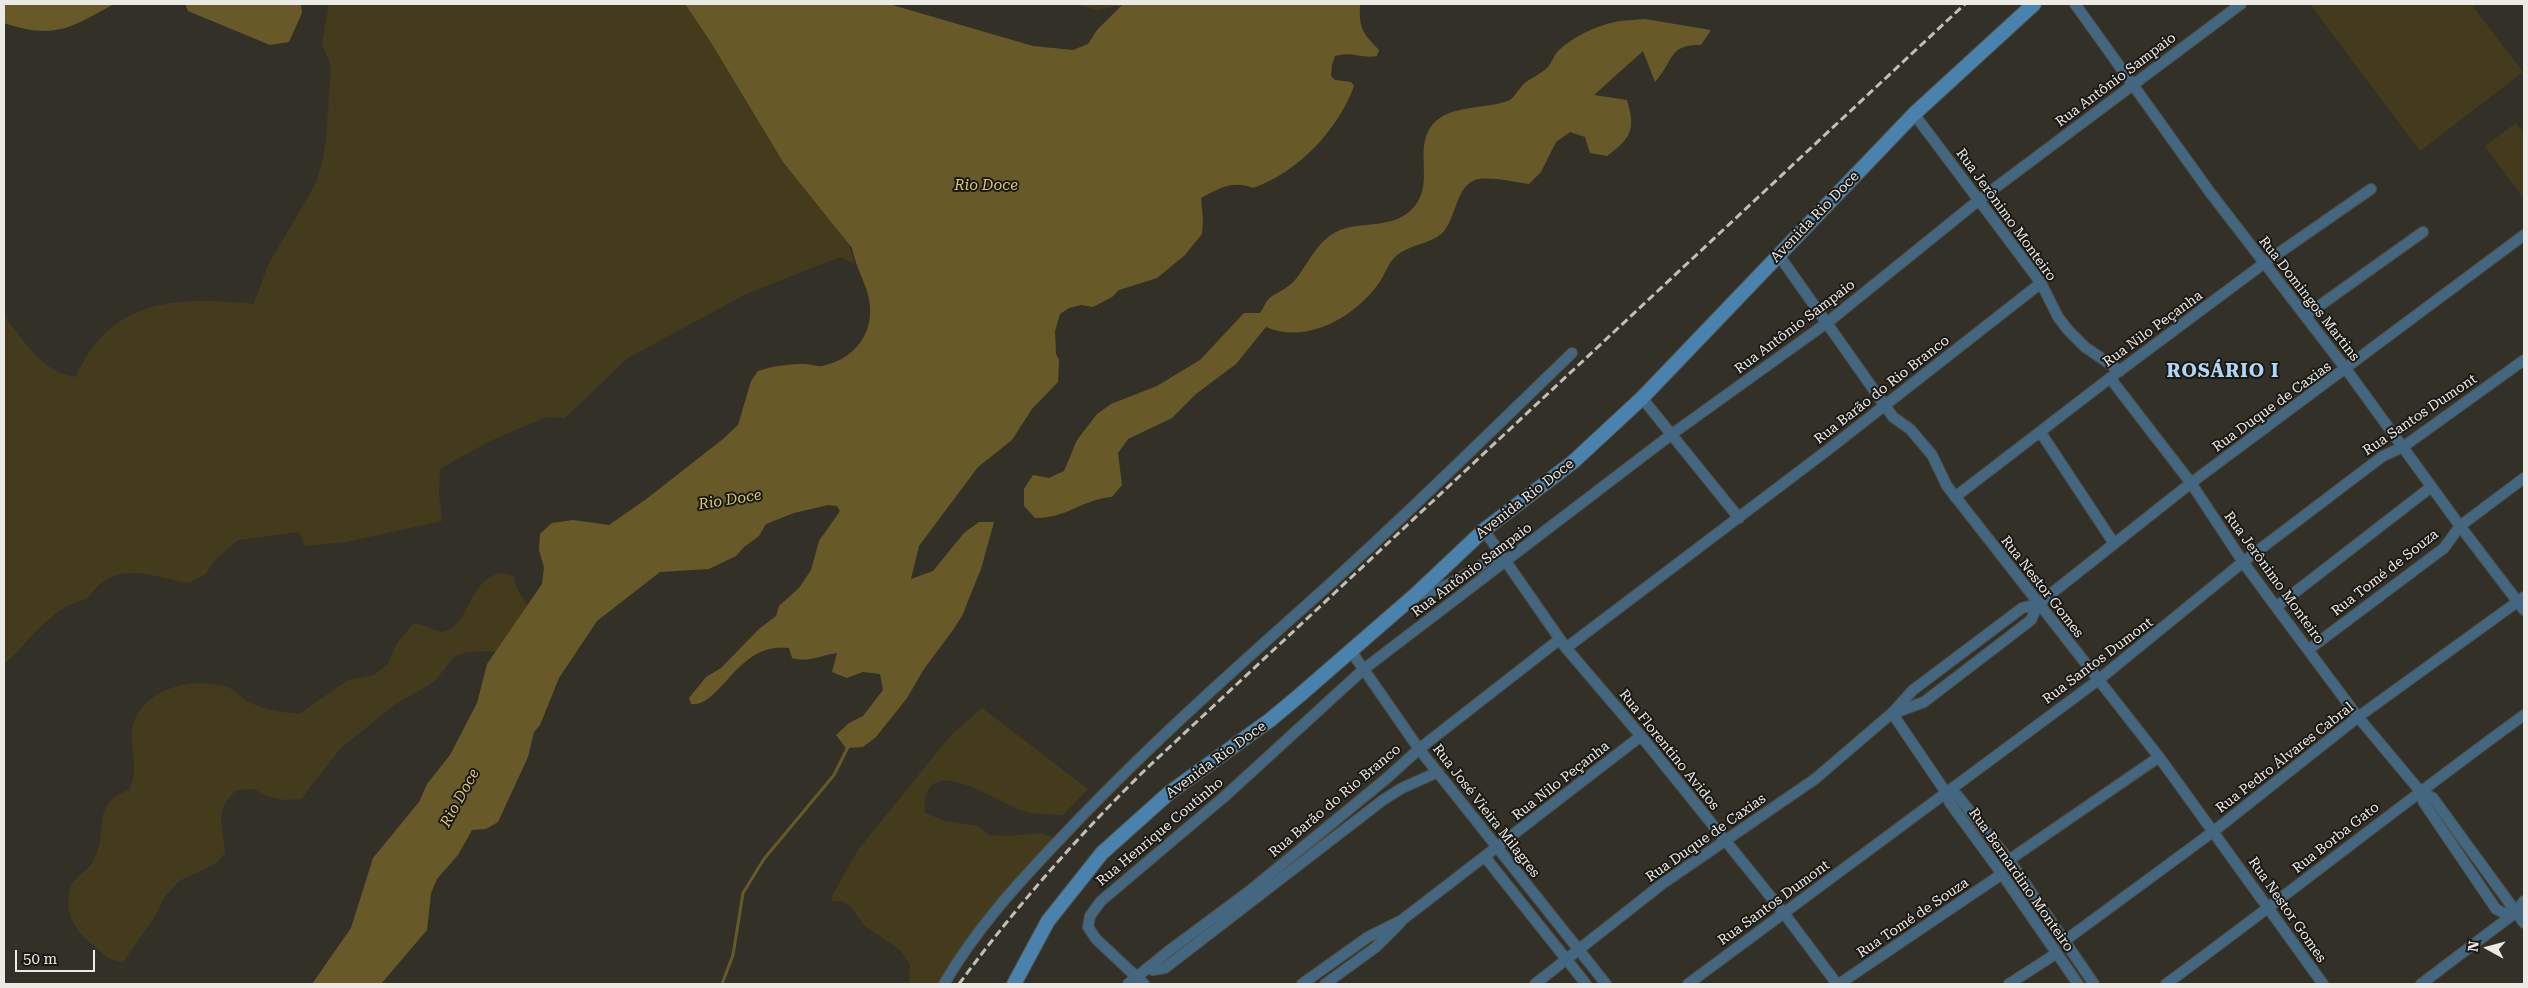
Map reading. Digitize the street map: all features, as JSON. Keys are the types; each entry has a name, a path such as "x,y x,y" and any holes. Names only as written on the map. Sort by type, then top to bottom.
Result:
{"street":[{"name":"Avenida Rio Doce","path":"1014,984 1048,921 1102,853 1169,793 1270,720 1415,595 1484,530 1573,462 1642,398 1914,114 2034,4"},
{"name":"Rua Domingos Martins","path":"2075,4 2132,86 2264,264 2346,369 2460,526 2522,603"},
{"name":"Rua Antônio Sampaio","path":"1364,669 1672,434 1828,322 1979,200 2241,4"},
{"name":"Rua Jerônimo Monteiro","path":"1914,114 2041,282 2058,317 2068,330 2085,346 2120,371"},
{"name":"Rua Nilo Peçanha","path":"1955,497 2041,433 2110,378 2264,264 2371,189"},
{"path":"2304,316 2423,232"},
{"name":"Rua Duque de Caxias","path":"1535,984 1662,884 1726,843 1815,779 1892,713 1913,690 2022,608 2038,604 2113,542 2524,235"},
{"name":"Rua Nestor Gomes","path":"1778,254 1885,405 1894,417 1910,429 1932,455 1942,478 1955,497 2097,681 2159,757 2323,984"},
{"name":"Rua Barão do Rio Branco","path":"1128,984 1141,981 1147,968 1252,888 1387,778 1419,749 1563,643 1739,518 2041,282"},
{"path":"944,984 963,952 1002,900 1108,788 1168,730 1303,608 1572,353"},
{"name":"Rua Santos Dumont","path":"1688,984 2097,681 2243,562 2382,456 2403,447 2524,363"},
{"name":"Rua Jerônimo Monteiro","path":"2110,378 2191,483 2243,562 2358,717 2420,791 2424,803 2496,909 2504,913 2515,913"},
{"path":"1642,398 1739,518"},
{"path":"2041,433 2113,542"},
{"name":"Rua Tomé de Souza","path":"2308,650 2444,548 2460,526 2524,478"},
{"path":"2276,607 2431,486"},
{"name":"Rua Florentino Avidos","path":"1484,530 1563,643 1641,736 1783,912 1838,984"},
{"path":"1415,595 1426,594 1443,586 1501,552"},
{"name":"Rua Pedro Álvares Cabral","path":"2063,942 2214,831 2358,717 2522,603"},
{"name":"Rua Duque de Caxias","path":"1892,713 1924,702 2031,620 2038,604"},
{"name":"Rua José Vieira Milagres","path":"1351,651 1419,749 1606,984"},
{"name":"Rua Henrique Coutinho","path":"1141,981 1096,940 1088,927 1090,916 1101,901 1123,880 1224,798 1364,669"},
{"name":"Rua Bernardino Monteiro","path":"1892,713 1946,791 1950,803 2078,984"},
{"name":"Rua Borba Gato","path":"2166,984 2269,908 2420,791 2524,715"},
{"name":"Rua Nilo Peçanha","path":"1326,984 1376,947 1402,920 1641,736"},
{"path":"2009,860 2159,757"},
{"path":"1147,968 1157,970 1165,968 1383,800 1402,788 1438,772"},
{"name":"Rua Bernardino Monteiro","path":"1946,791 1957,795 2009,860 2063,942 2094,984"},
{"name":"Rua Jerônimo Monteiro","path":"2420,791 2433,798 2512,903 2515,913 2524,923"},
{"path":"1485,857 1586,984"},
{"name":"Rua Tomé de Souza","path":"1838,984 2002,874"},
{"path":"2421,984 2515,913 2524,901"},
{"name":"Rua Nilo Peçanha","path":"1302,984 1368,937 1402,920"},
{"path":"2009,984 2057,953"}],"shaded area":[{"path":"329,4 685,4 710,41 783,162 848,242 855,264 841,257 746,294 628,358 565,418 546,417 488,442 440,469 439,494 442,521 346,542 305,546 299,532 238,540 214,561 206,574 189,583 147,574 121,574 109,578 98,586 87,599 62,609 4,664 4,316 43,362 64,374 76,377 90,351 107,331 127,317 149,308 173,303 199,301 254,304 268,265 315,185 322,163 326,141 331,66 322,44"},
{"path":"1076,4 1117,4 1117,6 1097,10"},
{"path":"2310,4 2471,4 2523,72 2420,151"},
{"path":"2516,123 2524,134 2524,199 2485,146"},
{"path":"501,573 514,576 516,587 528,606 497,651 467,652 455,656 434,682 394,705 340,749 301,799 284,800 266,796 254,789 236,790 224,806 222,813 221,820 225,853 215,864 179,881 164,898 154,918 123,962 107,957 81,934 70,914 70,889 74,881 94,860 101,838 102,819 109,803 117,796 129,790 133,781 132,728 142,708 151,699 162,692 186,684 212,684 228,687 259,707 299,714 348,680 374,675 388,664 397,643 414,623 442,632 452,628 459,621 482,584 490,577"},
{"path":"982,708 1088,789 1063,815 1025,812 961,783 946,781 934,784 927,794 925,813 945,821 978,826 989,835 1009,836 1041,833 1057,839 943,984 909,984 910,964 900,950 865,926 850,906 842,901 832,901 832,896 858,850 951,735"}],"water":[{"path":"4,4 114,4 62,29 37,31 4,23"},
{"path":"185,4 301,4 302,13 289,42 270,45 188,11"},
{"name":"Rio Doce","path":"685,4 889,4 1033,46 1073,50 1088,44 1097,30 1122,5 1117,6 1117,4 1360,4 1360,19 1363,30 1379,50 1377,56 1366,57 1346,54 1335,56 1331,76 1335,80 1351,82 1354,86 1338,118 1327,134 1300,161 1285,172 1253,188 1239,185 1227,186 1201,198 1202,234 1185,255 1157,278 1119,290 1112,297 1093,307 1081,305 1069,308 1060,314 1055,331 1056,354 1059,360 1058,382 1032,409 1012,440 978,467 919,546 911,579 933,571 964,533 979,522 994,522 981,569 962,616 924,669 907,698 876,737 863,747 846,748 836,735 849,723 863,716 883,690 880,674 863,672 847,678 832,672 837,653 804,660 792,658 789,648 771,649 756,654 743,664 712,696 702,702 691,704 689,698 706,677 721,668 759,629 776,616 779,606 799,588 811,570 819,541 840,511 837,506 828,505 794,513 766,524 759,536 744,547 736,556 709,569 660,572 597,621 559,678 540,725 534,732 528,757 498,822 486,829 472,830 458,855 437,879 431,893 427,930 381,984 312,984 351,928 373,858 419,802 427,784 450,755 477,703 487,664 542,584 544,567 539,550 540,534 552,523 573,520 609,525 645,500 738,425 751,381 758,371 786,365 820,366 836,362 847,356 864,338 870,314 869,301 852,248 783,162 710,41"},
{"path":"1645,19 1711,30 1701,45 1690,45 1677,51 1655,82 1643,51 1594,95 1627,100 1631,126 1622,144 1615,150 1607,156 1590,153 1585,137 1570,132 1556,142 1541,172 1529,184 1490,179 1479,179 1471,182 1461,193 1444,231 1435,238 1405,250 1396,256 1381,280 1359,305 1330,324 1315,330 1282,332 1266,327 1236,364 1196,394 1172,418 1128,439 1118,453 1122,485 1112,497 1101,498 1066,512 1047,517 1035,518 1024,506 1024,489 1033,475 1049,478 1064,471 1077,440 1097,414 1111,404 1157,386 1200,360 1244,313 1260,313 1270,298 1292,283 1314,252 1332,234 1348,228 1384,223 1409,212 1418,202 1422,191 1424,180 1424,145 1427,134 1433,124 1440,118 1458,110 1508,101 1526,82 1548,67 1558,51 1577,37 1592,29 1608,24"}],"waterway":[{"path":"722,984 733,955 743,893 764,859 834,775 849,745"}],"railway":[{"path":"959,984 1002,928 1048,874 1095,821 1145,770 1965,4"}],"district":[{"name":"ROSÁRIO I","path":"2223,371"}]}
